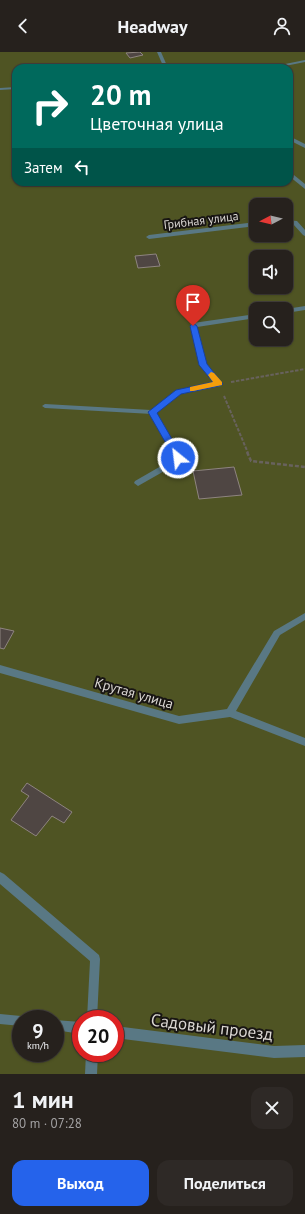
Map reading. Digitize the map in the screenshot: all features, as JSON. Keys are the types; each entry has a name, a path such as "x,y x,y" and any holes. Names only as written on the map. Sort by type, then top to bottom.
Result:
{"street":[{"path":"159,52 164,64"},
{"path":"289,64 305,61"},
{"path":"0,88 12,88"},
{"path":"293,140 305,146"},
{"path":"293,177 305,187"},
{"path":"293,222 295,222 305,234"},
{"name":"Грибная улица","path":"149,237 249,225"},
{"path":"293,310 305,308"},
{"path":"45,406 152,412 179,392 219,384 203,365 193,326 249,317"},
{"path":"138,483 178,458 152,412"},
{"path":"230,713 277,633 305,616"},
{"name":"Крутая улица","path":"0,669 179,720 230,713 305,742"},
{"path":"0,876 95,959 92,1010"},
{"path":"0,1019 12,1020"},
{"name":"Садовый проезд","path":"124,1033 274,1052 305,1051"},
{"path":"91,1074 92,1062"}],"path":[{"path":"305,369 219,384 251,462 305,467"}],"green space":[{"path":"0,52 305,52 305,1074 0,1074"}],"building":[{"path":"140,52 143,55 130,58 126,53"},
{"path":"156,254 160,266 138,268 135,256"},
{"path":"234,467 242,495 199,499 193,471"},
{"path":"0,628 14,631 4,649 0,648"},
{"path":"27,783 72,812 64,823 52,816 36,836 11,820 29,796 21,791"}],"slow traffic":[{"path":"193,389 219,384 211,375"}],"route":[{"path":"178,458 152,412 179,392 219,384 203,365 193,326"}]}
